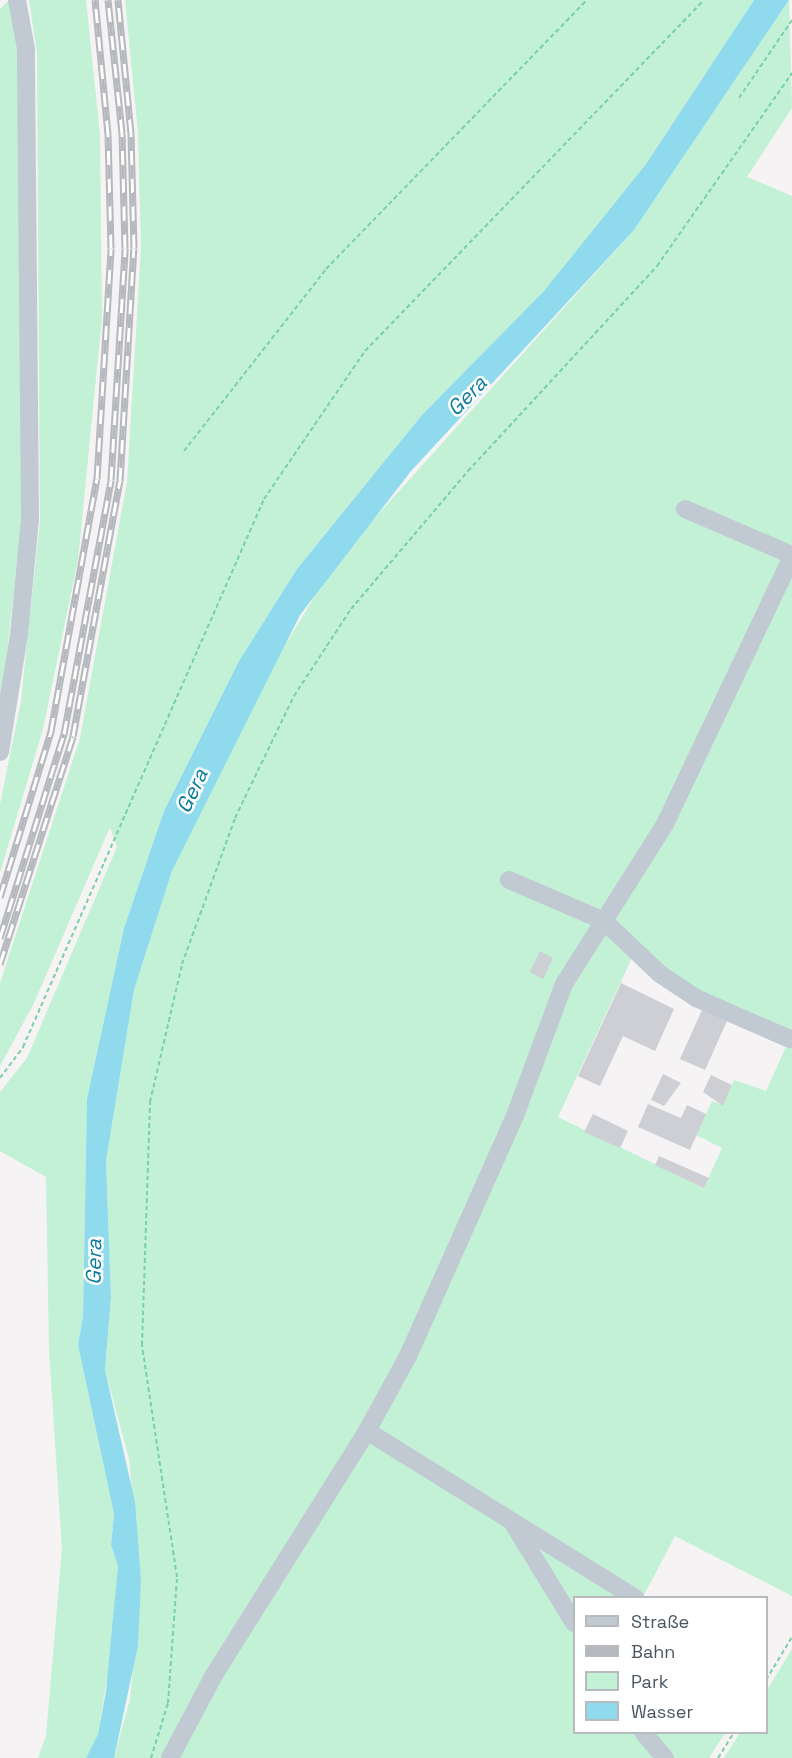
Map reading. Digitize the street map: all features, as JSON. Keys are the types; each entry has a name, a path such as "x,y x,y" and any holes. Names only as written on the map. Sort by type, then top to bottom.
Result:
{"street":[{"path":"0,752 21,624 30,519 26,49 17,0"},
{"path":"170,1758 214,1675 367,1431 431,1310 564,984 665,824 792,555 685,509"},
{"path":"509,880 604,921 660,974 696,998 790,1039"},
{"path":"367,1431 632,1596"},
{"path":"512,1521 573,1621"},
{"path":"645,1734 665,1758"}],"path":[{"path":"184,451 326,269 587,0"},
{"path":"0,1078 23,1047 264,499 365,351 704,0"},
{"path":"739,98 792,20"},
{"path":"151,1758 168,1703 177,1577 142,1346 150,1102 182,964 227,839 294,696 351,609 468,471 657,266 792,72"},
{"path":"768,1677 792,1637"},
{"path":"718,1758 733,1734"}],"green space":[{"path":"9,0 18,50 22,521 0,713 0,9"},
{"path":"29,0 86,0 100,135 102,318 78,560 43,729 0,873 0,804 21,701 40,520 37,53"},
{"path":"125,0 754,0 646,164 544,291 422,415 297,569 239,661 164,811 124,928 87,1099 83,1316 78,1345 114,1514 111,1545 118,1566 111,1653 98,1734 86,1758 38,1758 46,1736 62,1549 49,1350 46,1177 0,1151 0,1092 27,1058 117,847 110,827 34,1003 0,1066 0,983 80,738 127,482 141,248 138,133"},
{"path":"789,0 792,108 747,177 792,196 792,1596 675,1536 644,1596 573,1596 573,1734 724,1734 709,1758 114,1758 130,1699 141,1580 129,1459 105,1370 111,1297 106,1161 134,990 172,871 265,678 337,560 634,230","holes":["637,947 697,993 791,1036 766,1091 734,1080 723,1105 712,1101 696,1135 722,1148 704,1188 558,1117"]},
{"path":"792,1649 792,1758 724,1758 739,1734 768,1734 768,1688"}],"water":[{"name":"Gera","path":"754,0 789,0 634,230 411,471 300,615 172,871 134,990 106,1161 111,1297 105,1370 135,1502 141,1580 138,1646 114,1758 86,1758 98,1734 106,1691 118,1566 111,1545 114,1514 78,1345 83,1316 87,1099 124,928 164,811 239,661 297,569 422,415 544,291 646,164"}],"building":[{"path":"540,951 553,958 543,979 530,972"},
{"path":"621,983 674,1009 655,1051 623,1036 600,1086 578,1076"},
{"path":"702,1010 727,1021 705,1070 680,1059"},
{"path":"663,1074 681,1083 664,1106 651,1100"},
{"path":"711,1075 732,1085 723,1106 703,1092"},
{"path":"648,1104 681,1118 687,1105 706,1114 690,1150 638,1127"},
{"path":"593,1114 628,1131 620,1148 584,1132"},
{"path":"659,1156 709,1178 704,1188 655,1165"}],"railway":[{"path":"0,897 51,731 97,479 111,248 108,134 95,0"},
{"path":"0,938 64,734 111,480 125,248 122,133 108,0"},
{"path":"0,964 73,736 120,481 134,248 131,133 118,0"}]}
